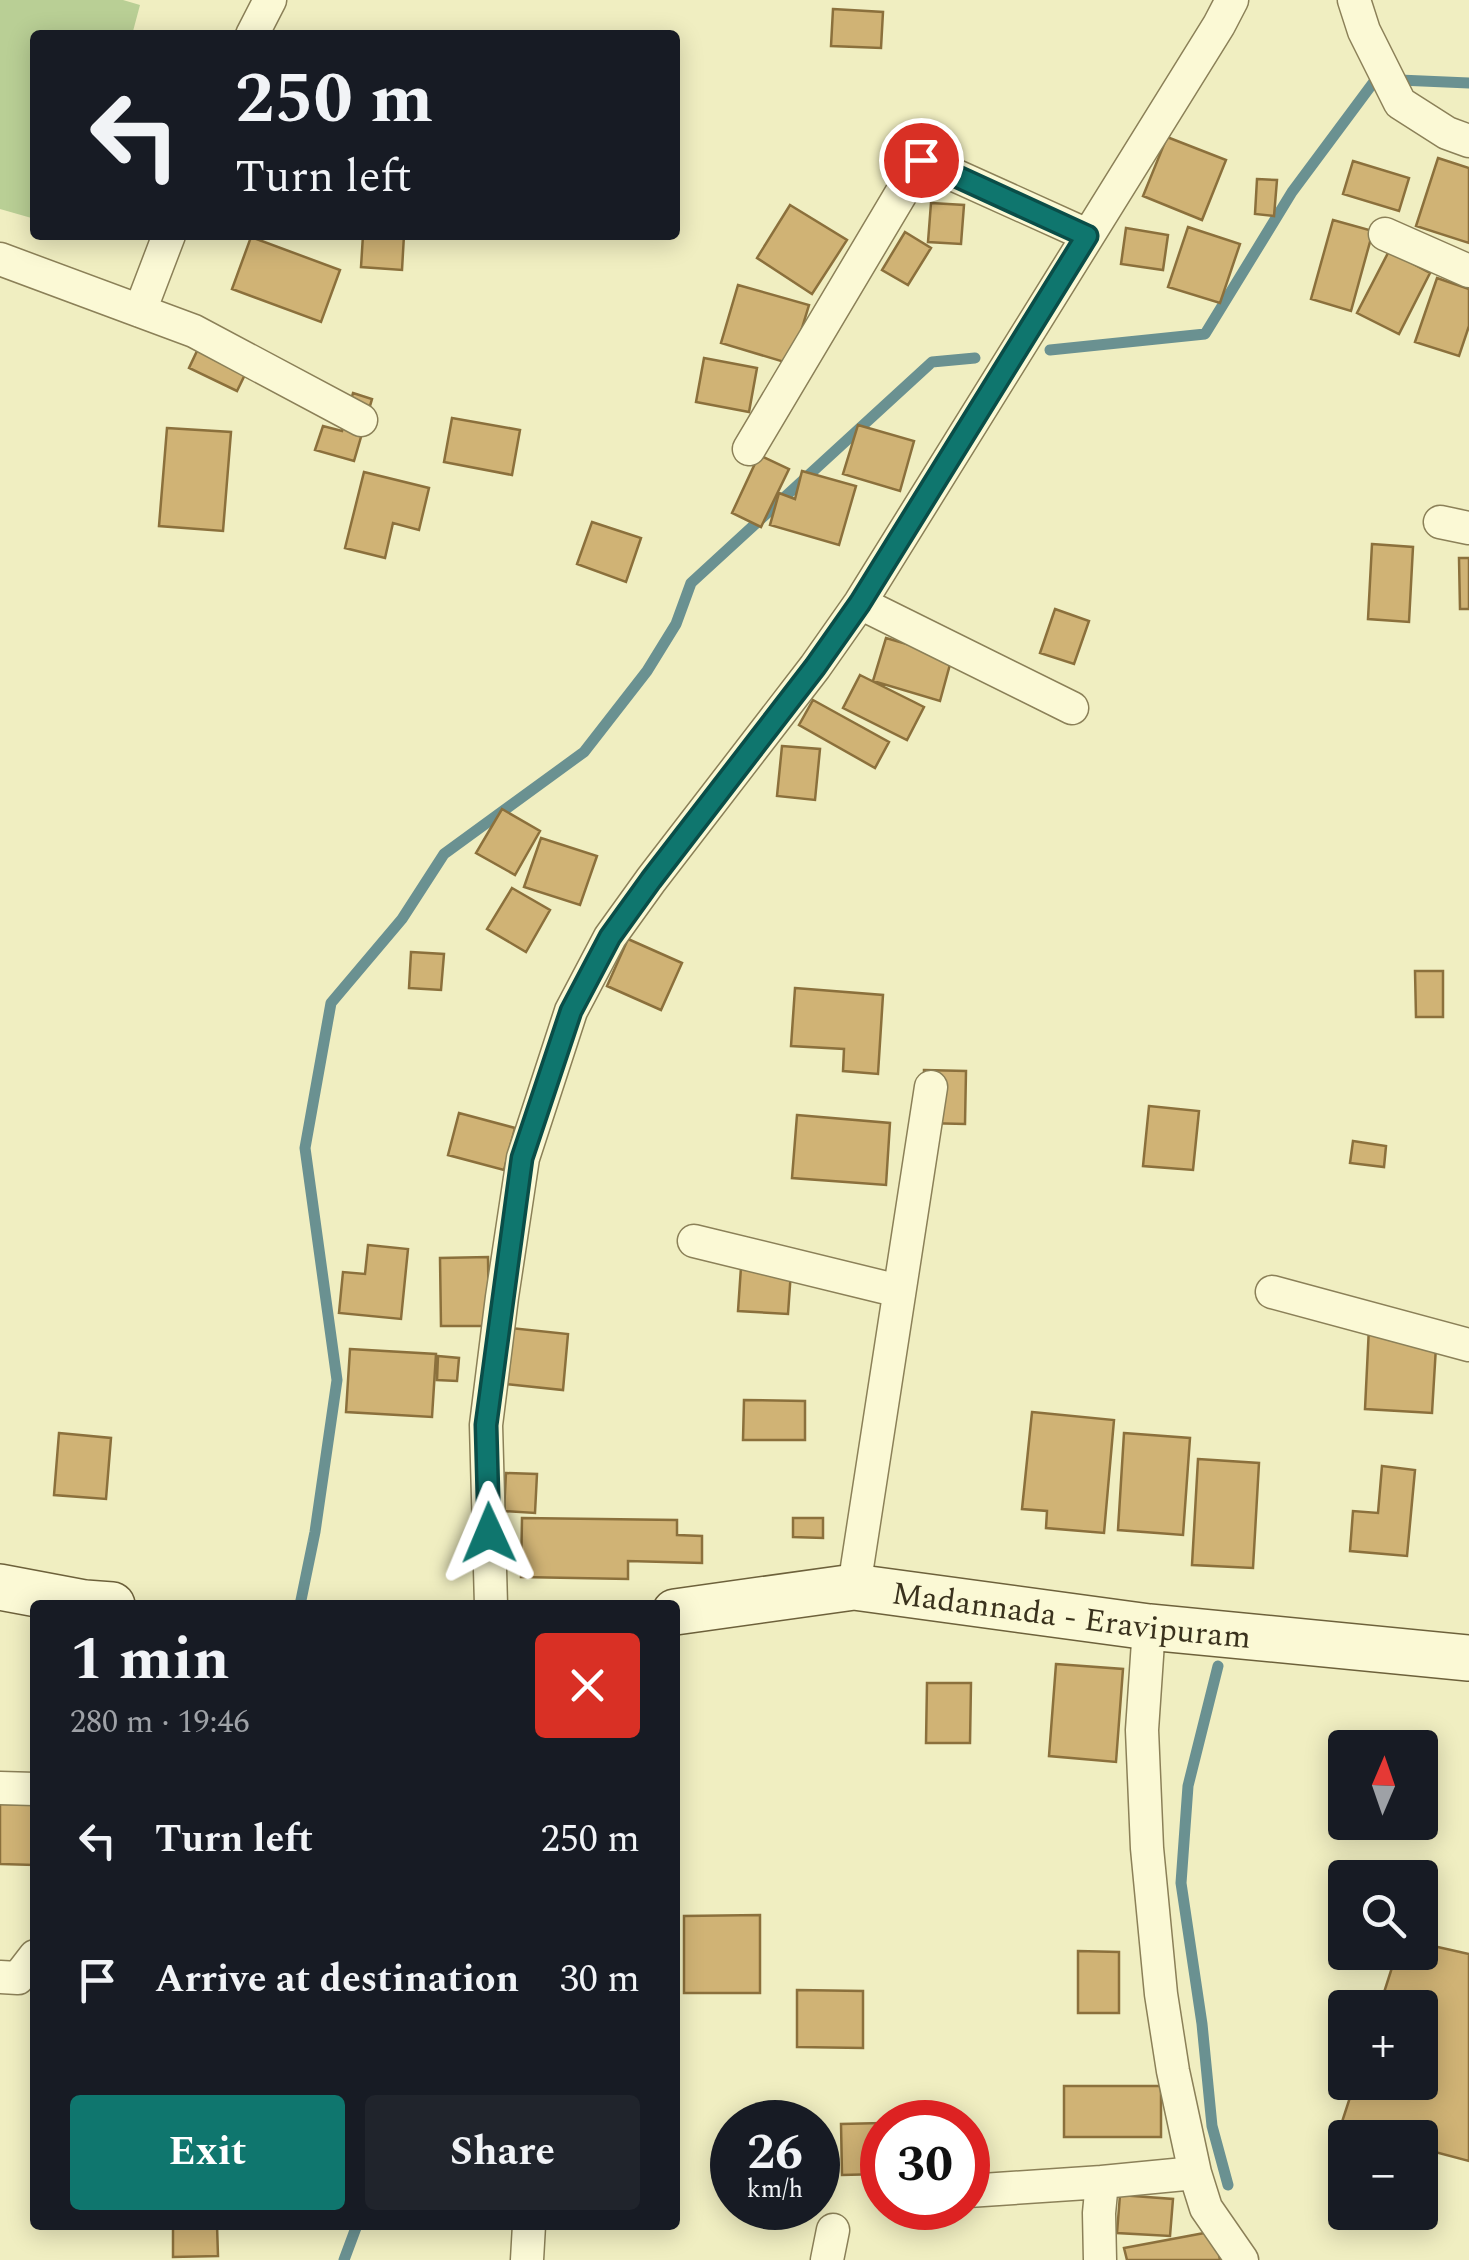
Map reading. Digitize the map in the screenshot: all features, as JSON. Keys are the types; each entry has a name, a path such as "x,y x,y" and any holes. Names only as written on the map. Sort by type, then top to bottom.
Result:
{"main road":[{"name":"Madannada - Eravipuram","path":"680,1611 854,1586 1149,1627 1469,1658"},
{"path":"0,1587 72,1600"}],"street":[{"path":"255,30 270,0"},
{"path":"491,1600 486,1425 502,1296 522,1158 571,1011 620,922 860,603 1232,0"},
{"path":"1354,0 1364,31 1400,103 1469,142"},
{"path":"749,449 921,160 1087,236"},
{"path":"1385,234 1469,271"},
{"path":"140,311 166,240"},
{"path":"0,259 194,331 361,420"},
{"path":"860,603 1072,708"},
{"path":"854,1586 931,1086"},
{"path":"694,1241 899,1291"},
{"path":"1272,1292 1469,1346"},
{"path":"1149,1627 1142,1730 1147,1848 1161,1994 1173,2071 1206,2208 1242,2260"},
{"path":"0,1788 30,1789"},
{"path":"0,1976 18,1978 30,1962"},
{"path":"990,2190 1196,2174"},
{"path":"1100,2260 1098,2213 1102,2182"},
{"path":"527,2260 529,2230"}],"green space":[{"path":"0,0 123,0 140,5 133,30 30,30 30,218 0,209"}],"building":[{"path":"833,9 883,12 881,48 831,46"},
{"path":"1167,137 1226,160 1202,220 1143,196"},
{"path":"1438,158 1469,168 1469,243 1416,226"},
{"path":"1353,161 1409,178 1399,211 1343,194"},
{"path":"1257,179 1277,180 1274,216 1255,214"},
{"path":"931,203 964,205 961,244 928,242"},
{"path":"790,205 847,240 812,294 757,258"},
{"path":"1333,220 1373,231 1351,311 1311,299"},
{"path":"1188,227 1240,244 1220,303 1168,287"},
{"path":"1126,228 1168,235 1163,270 1121,264"},
{"path":"905,232 931,248 908,285 882,270"},
{"path":"250,240 340,270 321,322 232,289"},
{"path":"363,240 404,240 402,270 361,267"},
{"path":"1389,251 1430,273 1399,334 1357,313"},
{"path":"1437,278 1469,289 1469,326 1459,356 1415,342"},
{"path":"738,285 809,305 791,364 721,343"},
{"path":"205,334 253,358 237,391 189,368"},
{"path":"704,358 757,368 749,412 696,402"},
{"path":"353,393 372,399 354,461 315,450 323,426 342,431"},
{"path":"452,418 520,430 512,475 444,462"},
{"path":"858,425 914,441 900,491 843,474"},
{"path":"167,428 231,432 223,531 159,526"},
{"path":"759,455 789,469 761,527 732,513"},
{"path":"802,471 856,486 839,545 770,525 779,493 795,499"},
{"path":"364,472 429,488 419,530 393,523 385,558 345,548"},
{"path":"592,522 641,538 626,582 577,564"},
{"path":"1372,544 1413,547 1409,622 1368,619"},
{"path":"1459,558 1469,558 1469,609 1460,609"},
{"path":"1055,609 1089,621 1074,664 1040,653"},
{"path":"886,638 952,657 940,701 873,681"},
{"path":"860,675 924,707 907,740 843,708"},
{"path":"813,700 889,742 875,768 799,725"},
{"path":"782,746 820,749 815,800 777,796"},
{"path":"502,809 540,831 515,875 476,853"},
{"path":"541,838 597,856 580,905 524,887"},
{"path":"512,888 550,910 526,952 487,929"},
{"path":"628,939 682,963 661,1010 607,986"},
{"path":"411,952 444,954 441,990 409,988"},
{"path":"1415,971 1443,971 1443,1017 1416,1017"},
{"path":"795,988 883,995 878,1074 843,1071 844,1049 791,1046"},
{"path":"924,1070 966,1071 965,1124 924,1123"},
{"path":"1149,1106 1199,1111 1193,1170 1143,1166"},
{"path":"459,1113 515,1128 504,1170 448,1155"},
{"path":"797,1115 890,1123 886,1185 792,1178"},
{"path":"1353,1141 1386,1146 1384,1167 1350,1163"},
{"path":"368,1245 408,1249 401,1319 339,1313 343,1272 365,1274"},
{"path":"488,1257 489,1326 441,1326 440,1258"},
{"path":"741,1267 791,1271 788,1314 738,1311"},
{"path":"502,1327 568,1334 563,1390 496,1383"},
{"path":"1369,1327 1437,1330 1432,1413 1365,1409"},
{"path":"350,1349 436,1354 432,1417 346,1412"},
{"path":"438,1356 459,1358 457,1381 437,1380"},
{"path":"744,1400 805,1401 805,1440 743,1440"},
{"path":"1032,1412 1114,1420 1104,1533 1046,1528 1047,1511 1022,1509"},
{"path":"59,1433 111,1438 106,1499 54,1495"},
{"path":"1124,1433 1190,1438 1183,1535 1118,1530"},
{"path":"1198,1459 1259,1463 1253,1568 1192,1565"},
{"path":"1382,1466 1415,1470 1407,1556 1350,1551 1353,1511 1378,1513"},
{"path":"506,1473 537,1474 535,1513 504,1511"},
{"path":"522,1518 677,1520 677,1535 702,1536 702,1563 628,1561 628,1579 521,1577"},
{"path":"793,1518 823,1518 823,1538 793,1537"},
{"path":"1056,1664 1123,1669 1116,1762 1049,1756"},
{"path":"927,1683 971,1683 970,1743 926,1743"},
{"path":"0,1804 30,1804 30,1865 0,1864"},
{"path":"760,1915 760,1993 684,1993 684,1916"},
{"path":"1438,1947 1469,1954 1469,2161 1438,2153 1438,2120 1343,2120 1349,2100 1438,2100 1438,1990 1385,1990 1391,1970 1438,1970"},
{"path":"1078,1951 1119,1952 1119,2013 1078,2013"},
{"path":"797,1990 863,1991 863,2048 797,2047"},
{"path":"1064,2086 1161,2086 1161,2137 1064,2137"},
{"path":"841,2124 860,2124 860,2175 842,2175"},
{"path":"1120,2195 1173,2199 1170,2236 1117,2233"},
{"path":"173,2230 217,2230 218,2256 173,2257"},
{"path":"1215,2231 1220,2260 1127,2260 1124,2248"}],"waterway":[{"path":"1050,350 1205,334 1292,192 1376,79 1469,83"},
{"path":"301,1600 337,1380 305,1148 331,1003 402,919 444,854 584,752 647,671 676,624 691,583 932,362 975,358"},
{"path":"1218,1666 1188,1786 1181,1883 1212,2126 1228,2185"},
{"path":"344,2260 355,2230"}],"route":[{"path":"489,1533 486,1425 522,1158 571,1011 610,937 860,603 1087,236 921,160"}]}
